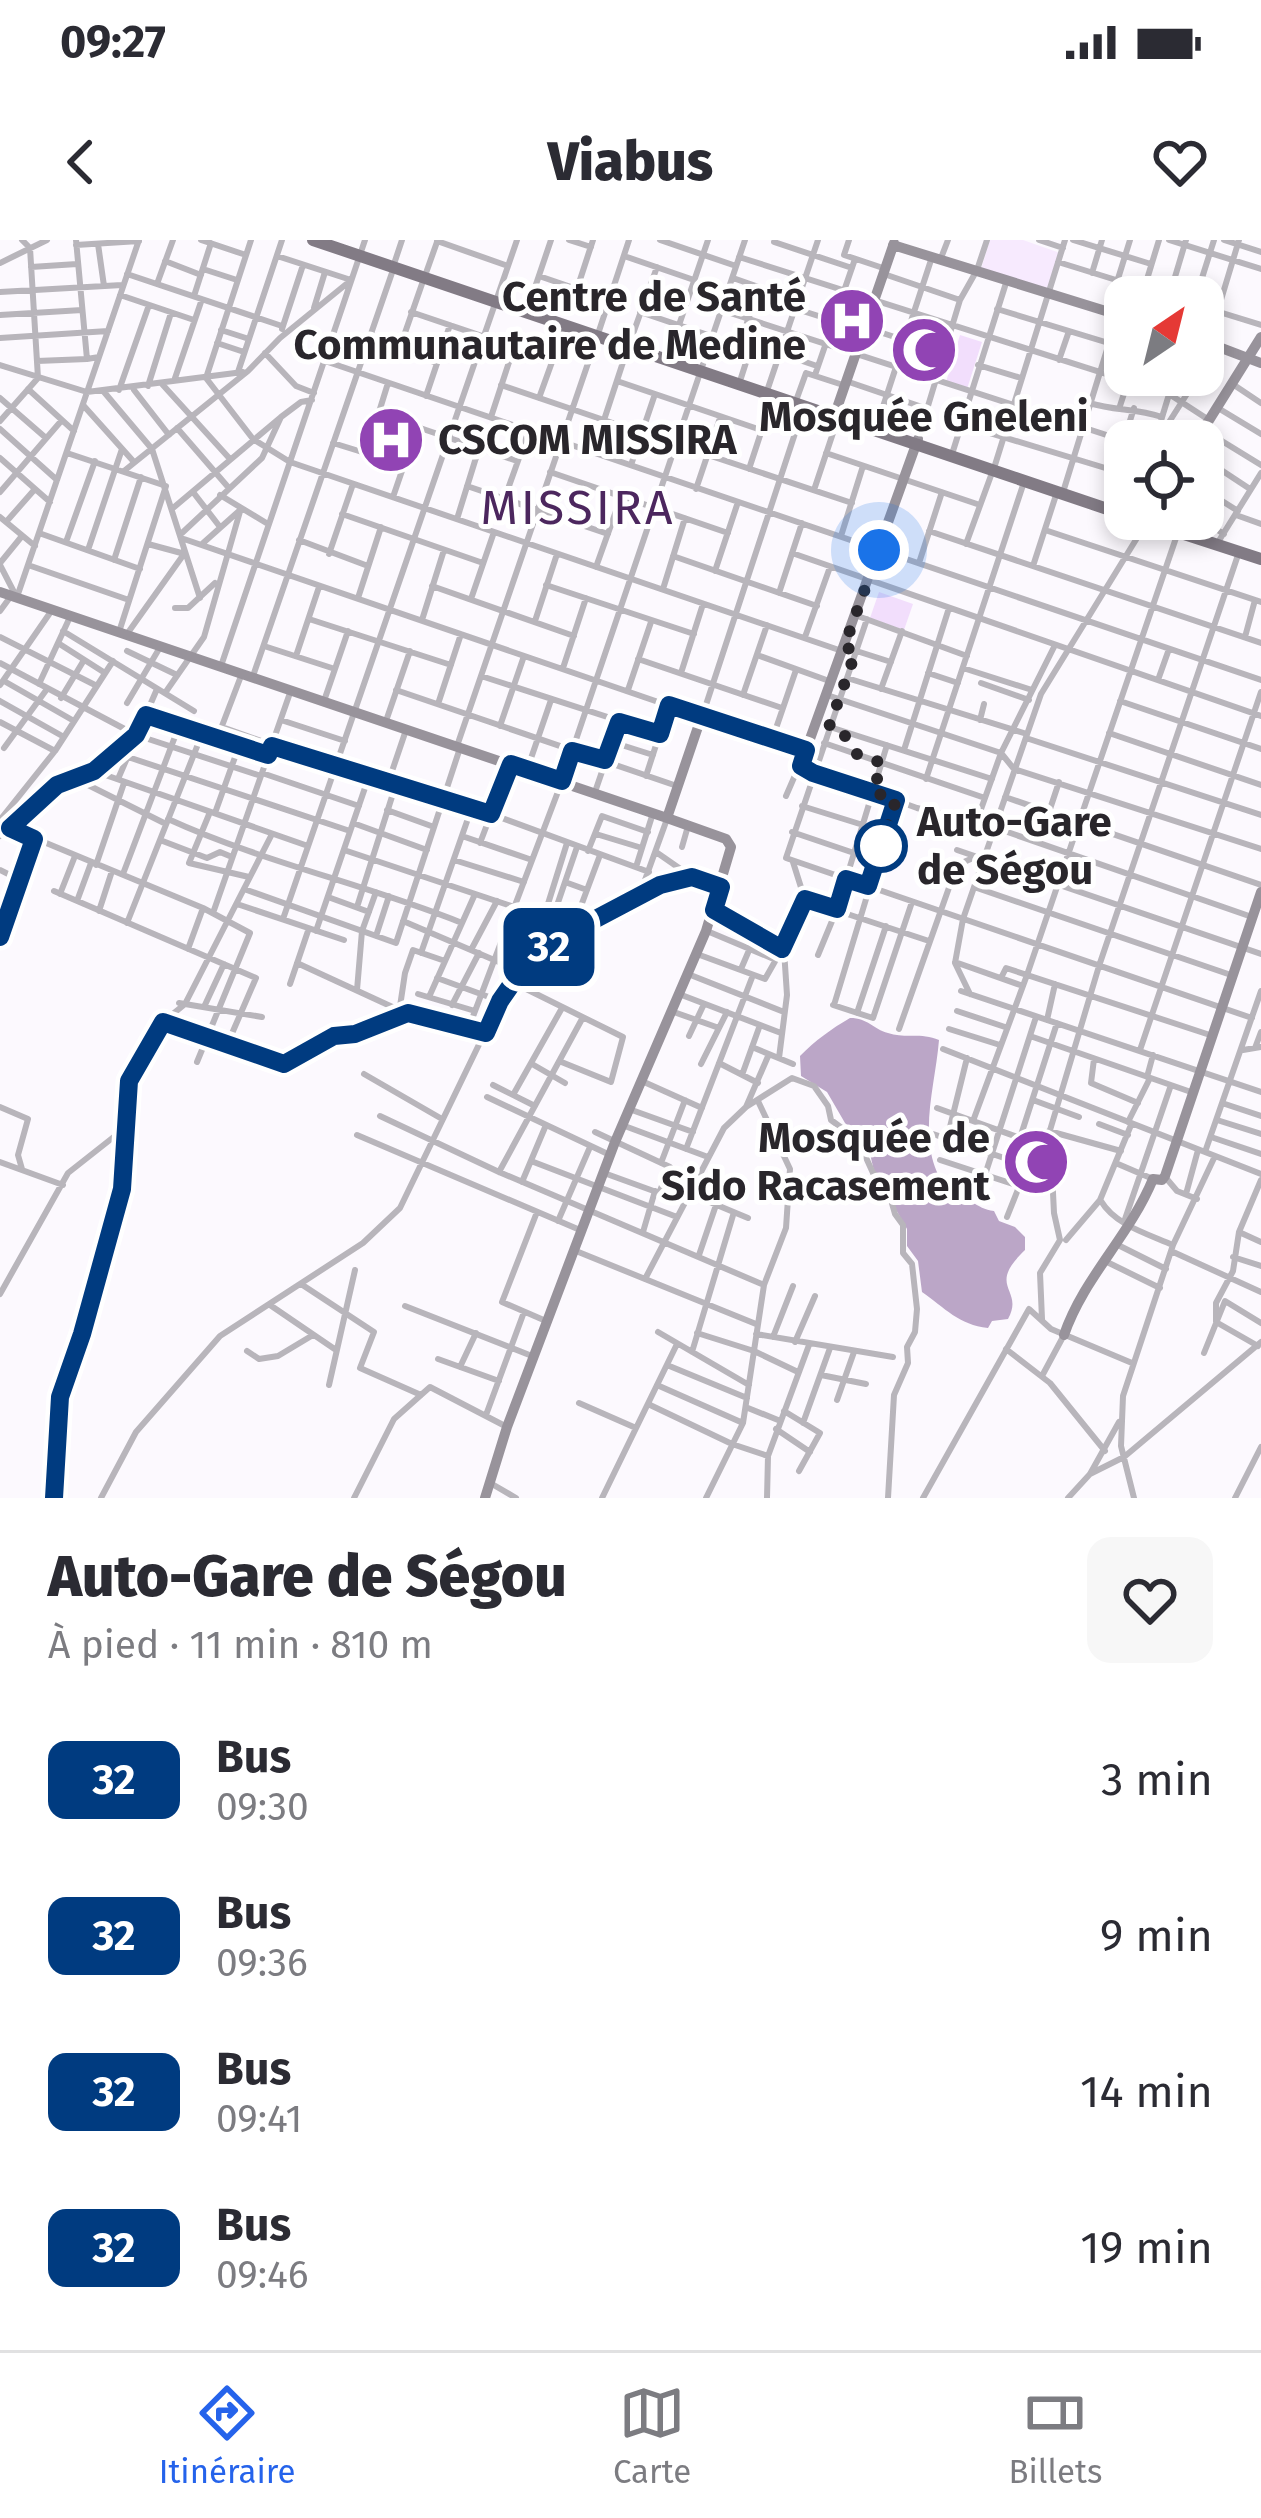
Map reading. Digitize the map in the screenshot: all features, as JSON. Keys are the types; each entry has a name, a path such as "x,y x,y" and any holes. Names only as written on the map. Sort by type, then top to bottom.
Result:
{"main road":[{"path":"313,240 362,248"},
{"path":"333,240 598,334"},
{"path":"497,300 1060,491"},
{"path":"701,368 771,392"},
{"path":"835,414 952,451 1024,482 1104,501"},
{"path":"1224,538 1261,556"},
{"path":"1204,540 1261,556"}],"street":[{"path":"22,240 31,248 38,378 0,425 57,480"},
{"path":"0,262 47,240"},
{"path":"157,284 173,240"},
{"path":"206,378 251,240"},
{"path":"238,372 283,240"},
{"path":"218,739 264,646 402,240"},
{"path":"476,255 482,240"},
{"path":"283,919 517,240"},
{"path":"528,308 551,240"},
{"path":"569,240 592,244 577,290"},
{"path":"244,889 396,943 446,799 467,715 629,240"},
{"path":"660,240 703,255 766,266 1104,375"},
{"path":"679,325 708,240"},
{"path":"469,1027 562,781 745,240"},
{"path":"748,469 818,240"},
{"path":"843,260 849,240"},
{"path":"880,240 1104,310"},
{"path":"877,425 922,287 948,240"},
{"path":"786,796 823,724 960,300 987,240"},
{"path":"1039,240 1101,244 1151,264"},
{"path":"1119,276 1130,240"},
{"path":"1148,276 1160,240"},
{"path":"1169,240 1261,269"},
{"path":"1203,276 1214,240"},
{"path":"1224,240 1261,252"},
{"path":"0,611 35,547 139,241 76,242 87,359"},
{"path":"399,350 437,241 508,266"},
{"path":"766,266 774,241 787,243 813,255 855,259 960,300"},
{"path":"98,242 104,286"},
{"path":"174,382 194,320 206,242 246,255"},
{"path":"966,544 1067,242"},
{"path":"1175,276 1185,242"},
{"path":"1224,292 1239,242"},
{"path":"814,490 863,326 894,243"},
{"path":"1092,273 1101,244"},
{"path":"221,666 362,248"},
{"path":"278,256 351,280"},
{"path":"624,256 694,280"},
{"path":"639,895 781,479 801,402 855,259"},
{"path":"843,260 852,268"},
{"path":"165,262 237,280"},
{"path":"1058,262 1104,276"},
{"path":"31,267 77,264"},
{"path":"280,338 303,265"},
{"path":"604,420 657,267"},
{"path":"313,311 326,272"},
{"path":"128,274 282,326"},
{"path":"539,276 608,300"},
{"path":"732,278 757,291 770,290 767,299 834,321"},
{"path":"952,451 1007,279"},
{"path":"119,470 248,371 351,280"},
{"path":"0,292 124,285"},
{"path":"739,345 757,291"},
{"path":"120,296 194,320"},
{"path":"118,390 149,305"},
{"path":"997,309 1104,342"},
{"path":"0,315 82,310"},
{"path":"721,310 1104,434"},
{"path":"411,312 553,360"},
{"path":"640,312 712,338 780,354 845,383 928,409"},
{"path":"148,386 171,313"},
{"path":"1224,314 1261,325"},
{"path":"426,397 450,325"},
{"path":"539,398 565,326"},
{"path":"863,326 904,340"},
{"path":"221,330 249,339"},
{"path":"1059,360 1069,331"},
{"path":"0,338 108,332"},
{"path":"1209,420 1255,360 1261,337"},
{"path":"368,340 437,363"},
{"path":"217,343 244,352"},
{"path":"490,417 514,346"},
{"path":"741,379 750,349"},
{"path":"1224,349 1255,360"},
{"path":"265,353 313,397"},
{"path":"36,361 99,357"},
{"path":"1033,566 1104,357"},
{"path":"326,361 1261,680"},
{"path":"0,364 87,392 248,371"},
{"path":"978,365 1022,378"},
{"path":"206,378 253,439 290,462 805,638 891,662"},
{"path":"617,381 761,430"},
{"path":"366,454 388,383"},
{"path":"162,384 230,459"},
{"path":"1232,384 1261,403"},
{"path":"501,385 642,433"},
{"path":"133,388 169,435"},
{"path":"28,389 74,432"},
{"path":"104,392 152,448 200,598"},
{"path":"630,466 655,394"},
{"path":"1118,412 1123,396"},
{"path":"1161,420 1168,396"},
{"path":"1172,396 1196,420"},
{"path":"1170,420 1186,396"},
{"path":"173,508 253,439 313,397"},
{"path":"0,398 46,438"},
{"path":"1089,403 1162,417"},
{"path":"83,405 134,462"},
{"path":"1216,407 1261,434"},
{"path":"1130,420 1134,408"},
{"path":"379,414 518,461"},
{"path":"183,536 268,449 281,417"},
{"path":"696,489 720,417"},
{"path":"0,491 62,420"},
{"path":"960,424 1104,468"},
{"path":"393,498 417,427"},
{"path":"177,428 228,487"},
{"path":"504,500 529,430"},
{"path":"333,443 404,466"},
{"path":"1224,444 1261,469 1224,534"},
{"path":"457,519 478,448"},
{"path":"88,550 119,470 122,449"},
{"path":"67,453 166,486"},
{"path":"826,453 980,506"},
{"path":"708,455 852,502"},
{"path":"0,458 50,502"},
{"path":"66,542 95,461"},
{"path":"841,536 863,466"},
{"path":"550,472 728,533"},
{"path":"1224,473 1261,497"},
{"path":"114,560 141,477"},
{"path":"926,779 1024,482"},
{"path":"329,554 353,484"},
{"path":"0,820 55,751 105,673 127,651 129,600 166,486"},
{"path":"467,486 608,534"},
{"path":"35,489 3,519 35,547"},
{"path":"193,491 220,527"},
{"path":"919,563 942,492"},
{"path":"220,495 268,524"},
{"path":"596,567 621,495"},
{"path":"715,571 738,502"},
{"path":"1224,504 1261,524"},
{"path":"202,544 242,508"},
{"path":"77,901 118,800 136,735 161,691 204,637 242,508"},
{"path":"342,514 483,563"},
{"path":"663,590 685,518"},
{"path":"778,593 802,523"},
{"path":"358,599 381,527"},
{"path":"1045,530 1258,601 1245,638"},
{"path":"929,531 1261,643"},
{"path":"471,599 494,532"},
{"path":"40,533 140,568"},
{"path":"9,595 0,564 22,536"},
{"path":"183,536 255,565 772,740 857,754 985,798"},
{"path":"970,994 955,962 962,919 981,858 996,828 1038,703 1066,649 1135,540"},
{"path":"973,1121 1028,975 1175,540"},
{"path":"299,541 368,566"},
{"path":"148,544 186,554"},
{"path":"422,620 444,550"},
{"path":"1007,1217 1049,1131 1239,552"},
{"path":"126,634 186,554"},
{"path":"535,621 557,554"},
{"path":"792,554 1257,715"},
{"path":"673,556 817,606"},
{"path":"28,565 129,600"},
{"path":"805,638 830,567"},
{"path":"176,608 188,608 218,580"},
{"path":"546,585 694,634"},
{"path":"432,586 574,635"},
{"path":"296,656 319,587"},
{"path":"9,595 729,842 714,910 628,1108 484,1498"},
{"path":"563,668 586,598"},
{"path":"681,673 704,604"},
{"path":"904,750 949,608"},
{"path":"52,610 1,682 74,722"},
{"path":"4,748 38,701 71,616"},
{"path":"861,617 967,656"},
{"path":"309,619 451,664"},
{"path":"628,690 651,622"},
{"path":"743,694 767,625"},
{"path":"63,631 194,711"},
{"path":"324,702 347,631"},
{"path":"881,689 902,631"},
{"path":"438,704 460,634"},
{"path":"0,637 97,686"},
{"path":"58,644 105,673"},
{"path":"975,826 1001,753 1055,645"},
{"path":"127,703 161,646"},
{"path":"264,646 334,669"},
{"path":"1157,680 1169,649"},
{"path":"127,651 177,674"},
{"path":"385,723 410,651"},
{"path":"500,726 524,654"},
{"path":"757,656 836,686 912,724 1001,753 1014,769 1261,849"},
{"path":"638,659 782,708"},
{"path":"61,698 84,660"},
{"path":"0,663 136,735 359,806"},
{"path":"963,668 1033,690"},
{"path":"772,740 796,670"},
{"path":"928,674 958,683"},
{"path":"481,676 660,734"},
{"path":"981,683 1038,703"},
{"path":"836,686 881,689 919,700 1261,815"},
{"path":"213,913 291,690"},
{"path":"396,690 678,786"},
{"path":"1140,1050 1261,692"},
{"path":"527,770 551,700"},
{"path":"0,701 64,737"},
{"path":"1120,701 1261,749"},
{"path":"980,720 984,704"},
{"path":"646,776 669,705"},
{"path":"146,715 268,755"},
{"path":"280,720 345,741"},
{"path":"0,722 55,751"},
{"path":"595,793 619,722"},
{"path":"823,724 992,778"},
{"path":"122,875 178,726"},
{"path":"222,727 368,779 472,807 650,872"},
{"path":"357,907 406,730"},
{"path":"841,730 857,754"},
{"path":"1109,733 1261,784"},
{"path":"127,923 202,734"},
{"path":"0,836 57,785 94,771 136,735"},
{"path":"612,742 653,755"},
{"path":"813,744 813,773 786,858 1252,1018"},
{"path":"818,955 837,909 887,745"},
{"path":"238,746 224,789 189,862 207,862 249,877"},
{"path":"128,757 317,820 380,833 427,850"},
{"path":"480,843 511,764"},
{"path":"801,766 1253,917"},
{"path":"94,771 308,846"},
{"path":"73,777 146,814 461,923"},
{"path":"290,984 321,916 368,779"},
{"path":"1048,812 1058,782"},
{"path":"1005,797 1261,888 1177,1142 1127,1224"},
{"path":"896,800 832,1004 873,1018 912,902"},
{"path":"802,806 863,825"},
{"path":"421,953 472,807"},
{"path":"387,810 434,827"},
{"path":"636,867 653,813"},
{"path":"588,851 602,816 647,832"},
{"path":"682,847 688,826"},
{"path":"10,828 203,908 250,933 197,1062"},
{"path":"792,832 854,853"},
{"path":"54,1498 60,1397 122,1189 129,1081 163,1022 182,1004 272,834"},
{"path":"596,834 642,848"},
{"path":"462,836 532,860"},
{"path":"0,937 34,839"},
{"path":"160,840 193,854"},
{"path":"101,1498 136,1432 220,1336 363,1243 400,1208 500,1001 532,955 567,843"},
{"path":"552,920 577,847"},
{"path":"344,850 574,927"},
{"path":"957,850 1261,954"},
{"path":"207,862 220,852 232,857"},
{"path":"656,852 692,877 721,887"},
{"path":"569,940 600,855"},
{"path":"75,856 57,893 256,978 227,1045"},
{"path":"898,1030 957,865 981,858"},
{"path":"454,860 524,882"},
{"path":"697,954 765,979 805,899 793,860"},
{"path":"0,870 20,880"},
{"path":"99,911 112,871"},
{"path":"532,955 569,940 580,928 639,895 692,877"},
{"path":"565,882 587,890"},
{"path":"974,887 1233,976"},
{"path":"357,991 362,931 376,892"},
{"path":"429,997 475,893"},
{"path":"376,936 389,896"},
{"path":"328,897 369,912"},
{"path":"0,899 12,906"},
{"path":"805,899 929,941"},
{"path":"452,1005 497,901"},
{"path":"237,904 344,940"},
{"path":"188,949 203,908"},
{"path":"714,910 783,947"},
{"path":"404,921 520,971"},
{"path":"857,1013 886,926"},
{"path":"706,931 776,960"},
{"path":"741,970 756,934"},
{"path":"779,1058 787,995 783,947"},
{"path":"399,1013 413,950 445,961"},
{"path":"955,962 1023,986"},
{"path":"297,963 399,1013 486,1033"},
{"path":"204,1007 224,964"},
{"path":"1001,979 1006,968 1213,1036"},
{"path":"688,974 784,1012"},
{"path":"686,1149 753,975"},
{"path":"437,978 500,1001"},
{"path":"513,982 623,1037 611,1082 559,1061"},
{"path":"1021,1138 1051,1044 1055,984"},
{"path":"961,991 1261,1092"},
{"path":"1251,1049 1252,1018 1261,991"},
{"path":"418,994 475,1011"},
{"path":"679,994 781,1033"},
{"path":"182,1004 262,1017"},
{"path":"689,1036 704,1004"},
{"path":"513,1095 562,1008"},
{"path":"671,1011 719,1028"},
{"path":"957,1011 1006,1028"},
{"path":"701,1064 727,1012"},
{"path":"163,1022 284,1064 334,1036 355,1034 399,1013"},
{"path":"985,1175 1036,1017"},
{"path":"499,1172 582,1019"},
{"path":"742,1075 760,1025"},
{"path":"949,1028 1000,1045"},
{"path":"1186,1194 1229,1083 1261,1032"},
{"path":"1030,1036 1193,1093"},
{"path":"752,1046 793,1064"},
{"path":"943,1049 1261,1177 1257,1200 1239,1232 1230,1278 1216,1303 1216,1322"},
{"path":"1251,1049 1261,1057"},
{"path":"746,1107 770,1054"},
{"path":"1066,1240 1100,1200 1118,1164 1153,1055"},
{"path":"947,1138 968,1058"},
{"path":"1094,1058 1091,1083 1138,1103"},
{"path":"531,1063 565,1083"},
{"path":"719,1064 758,1083"},
{"path":"364,1074 442,1119"},
{"path":"645,1279 724,1128 746,1107 792,1078 814,1086 832,1120 858,1140 873,1172 887,1186 903,1225 903,1253 912,1264 915,1332 894,1395 888,1498"},
{"path":"640,1080 702,1108"},
{"path":"493,1084 535,1106"},
{"path":"1042,1376 1084,1288 1118,1245 1171,1085"},
{"path":"487,1097 590,1145 670,1167 643,1232"},
{"path":"661,1163 685,1100"},
{"path":"1033,1100 1079,1117"},
{"path":"706,1498 743,1423 764,1285 786,1228 790,1168 758,1101"},
{"path":"1222,1103 1261,1116"},
{"path":"0,1106 28,1119 18,1155 22,1169"},
{"path":"628,1108 693,1132"},
{"path":"937,1108 1051,1152 1060,1240 1040,1274 1042,1319"},
{"path":"380,1116 764,1285"},
{"path":"0,1294 68,1173 121,1132 127,1119"},
{"path":"1216,1120 1261,1134"},
{"path":"1099,1124 1128,1135"},
{"path":"522,1182 546,1125"},
{"path":"622,1125 708,1157"},
{"path":"1049,1131 1122,1151"},
{"path":"595,1132 613,1148"},
{"path":"933,1134 1028,1166"},
{"path":"357,1135 583,1231"},
{"path":"1211,1137 1261,1154"},
{"path":"558,1221 590,1145"},
{"path":"1068,1498 1090,1474 1121,1418 1132,1363 1172,1248 1215,1156"},
{"path":"940,1160 1019,1186"},
{"path":"531,1161 677,1217"},
{"path":"0,1162 63,1185"},
{"path":"1118,1164 1159,1177 1197,1199"},
{"path":"604,1173 684,1202"},
{"path":"664,1183 748,1218"},
{"path":"1100,1200 1127,1224 1261,1292"},
{"path":"699,1255 716,1204"},
{"path":"1248,1210 1259,1216"},
{"path":"538,1212 502,1302 550,1323"},
{"path":"692,1352 734,1212"},
{"path":"1239,1232 1261,1242"},
{"path":"1118,1245 1166,1269"},
{"path":"576,1251 772,1337 893,1357"},
{"path":"1233,1257 1261,1266"},
{"path":"1107,1262 1160,1288"},
{"path":"329,1385 356,1270"},
{"path":"301,1284 374,1332 360,1368 421,1395"},
{"path":"772,1337 793,1286"},
{"path":"795,1342 815,1296"},
{"path":"1204,1353 1225,1300 1261,1322"},
{"path":"269,1305 336,1350"},
{"path":"405,1306 536,1357"},
{"path":"923,1498 1029,1309 1064,1335 1132,1363"},
{"path":"486,1416 524,1312"},
{"path":"1090,1474 1124,1457 1260,1345 1216,1322"},
{"path":"658,1332 749,1385"},
{"path":"460,1367 476,1333"},
{"path":"697,1333 798,1372"},
{"path":"247,1351 259,1359 278,1356 314,1335"},
{"path":"602,1498 677,1344"},
{"path":"767,1498 768,1456 809,1345"},
{"path":"803,1423 830,1348"},
{"path":"1006,1349 1042,1376 1105,1451"},
{"path":"837,1400 854,1352"},
{"path":"437,1359 499,1381"},
{"path":"667,1365 748,1403 809,1452"},
{"path":"821,1375 866,1384"},
{"path":"657,1384 743,1423"},
{"path":"353,1498 394,1419 430,1387 507,1427"},
{"path":"579,1403 636,1428"},
{"path":"648,1404 768,1456"},
{"path":"782,1410 820,1432 799,1471"},
{"path":"1121,1418 1134,1498"},
{"path":"1253,1498 1238,1494 1261,1447"},
{"path":"489,1483 516,1498"}],"shaded area":[{"path":"990,240 1023,240 1060,253 1047,290 981,269"},
{"path":"914,317 940,325 925,374 899,366"},
{"path":"960,335 982,342 967,389 946,382"},
{"path":"879,592 913,604 904,630 870,618"},
{"path":"850,1018 894,1035 939,1040 929,1139 939,1176 950,1193 994,1211 999,1221 1025,1237 1025,1250 1008,1272 1012,1309 1008,1319 992,1321 988,1328 978,1326 922,1292 918,1261 907,1246 907,1229 895,1208 892,1189 874,1171 868,1145 845,1123 827,1092 801,1076 800,1056"}],"bus line":[{"name":"32","path":"0,937 34,839 10,828 57,785 94,771 136,735 146,715 268,755 272,746 491,814 511,764 562,781 572,751 605,760 619,722 660,734 669,705 806,750 801,766 813,773 896,800 868,886 846,879 837,909 805,899 782,949 714,910 721,887 692,877 639,895 580,928 569,940 532,955 500,1001 486,1033 408,1013 355,1034 334,1036 284,1064 163,1022 129,1081 122,1189 60,1397 54,1498"}],"place":[{"name":"Centre de Santé Communautaire de Medine","path":"852,321"},
{"name":"Mosquée Gneleni","path":"924,350"},
{"name":"CSCOM MISSIRA","path":"391,440"},
{"name":"Auto-Gare de Ségou","path":"881,846"},
{"name":"Mosquée de Sido Racasement","path":"1036,1162"}],"district":[{"name":"MISSIRA","path":"578,508"}],"route":[{"path":"879,550 844,647 856,651 829,727 841,730 857,754 882,763 873,792 896,800 881,846"}]}
